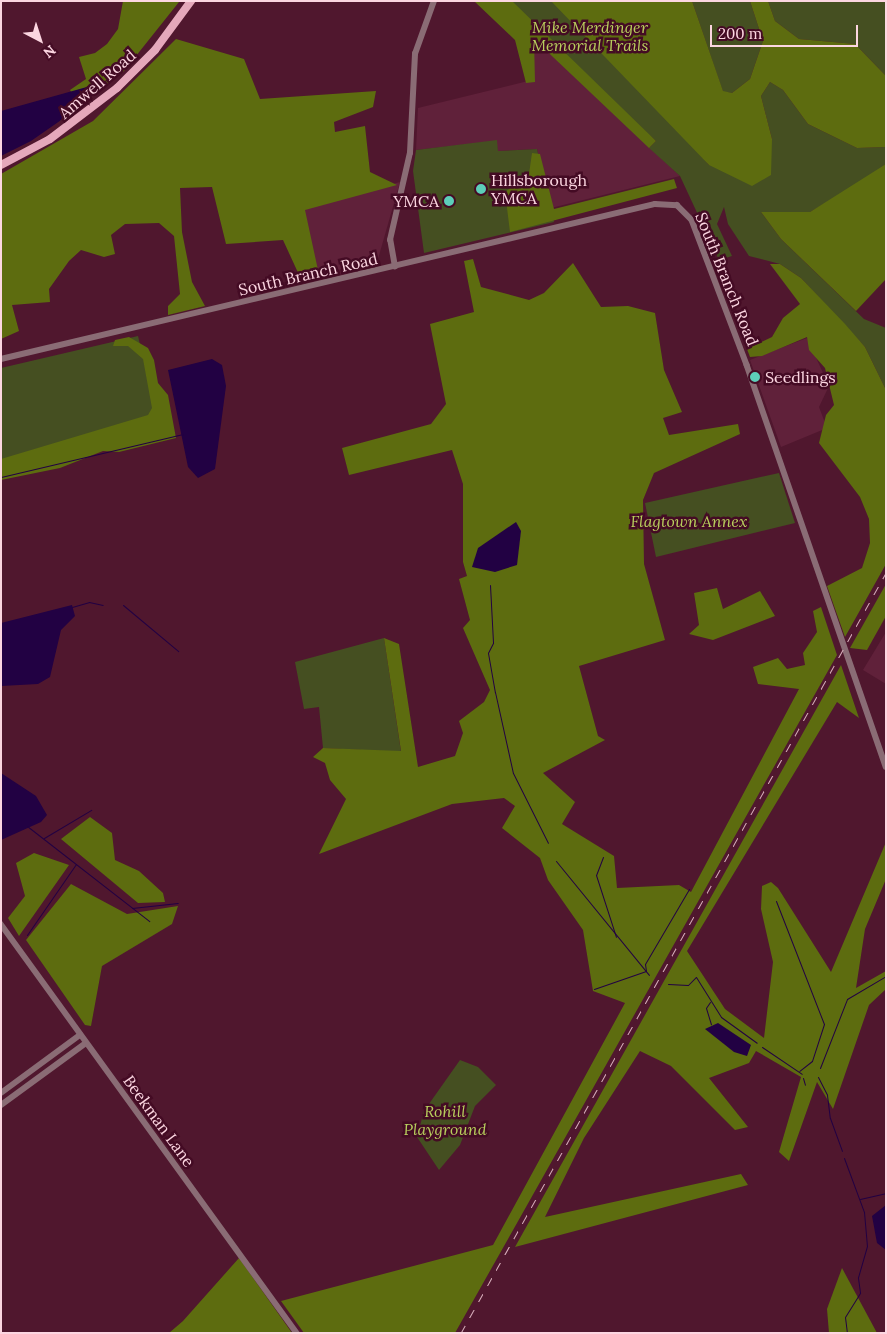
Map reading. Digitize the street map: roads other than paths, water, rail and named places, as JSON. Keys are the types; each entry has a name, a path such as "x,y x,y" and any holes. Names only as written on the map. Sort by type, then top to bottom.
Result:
{"main road":[{"name":"Amwell Road","path":"1,165 50,139 112,94 155,50 191,1"}],"street":[{"path":"395,267 390,240 410,152 415,54 434,1"},
{"name":"South Branch Road","path":"1,359 655,204 681,207 695,227 760,401 849,668 886,768"},
{"name":"Beekman Lane","path":"1,924 297,1333"},
{"path":"1,1093 80,1035"},
{"path":"1,1106 86,1043"}],"waterway":[{"path":"1,477 183,434"},
{"path":"490,585 493,643 488,653 513,773 548,843"},
{"path":"72,607 89,602 103,605"},
{"path":"123,605 178,651"},
{"path":"44,838 91,810"},
{"path":"27,826 149,921"},
{"path":"603,857 596,875 616,937"},
{"path":"556,861 649,975"},
{"path":"27,935 76,864"},
{"path":"594,989 646,971 645,964 689,889"},
{"path":"776,901 824,1024 812,1061 799,1071"},
{"path":"132,908 178,903"},
{"path":"820,1068 847,999 886,976"},
{"path":"668,984 688,985 696,977 721,1017 757,1043"},
{"path":"710,1002 706,1008 711,1024"},
{"path":"762,1047 802,1074"},
{"path":"818,1077 827,1095 830,1118 842,1151"},
{"path":"803,1078 805,1085"},
{"path":"844,1158 864,1212 867,1246 858,1278 860,1293 845,1317 847,1333"},
{"path":"860,1199 886,1193"}],"railway":[{"path":"461,1333 886,573"}],"place":[{"name":"Hillsborough YMCA","path":"481,189"},
{"name":"YMCA","path":"449,201"},
{"name":"Seedlings","path":"755,377"}],"park label":[{"name":"Mike Merdinger Memorial Trails","path":"590,36"},
{"name":"Flagtown Annex","path":"689,521"},
{"name":"Rohill Playground","path":"445,1120"}]}
